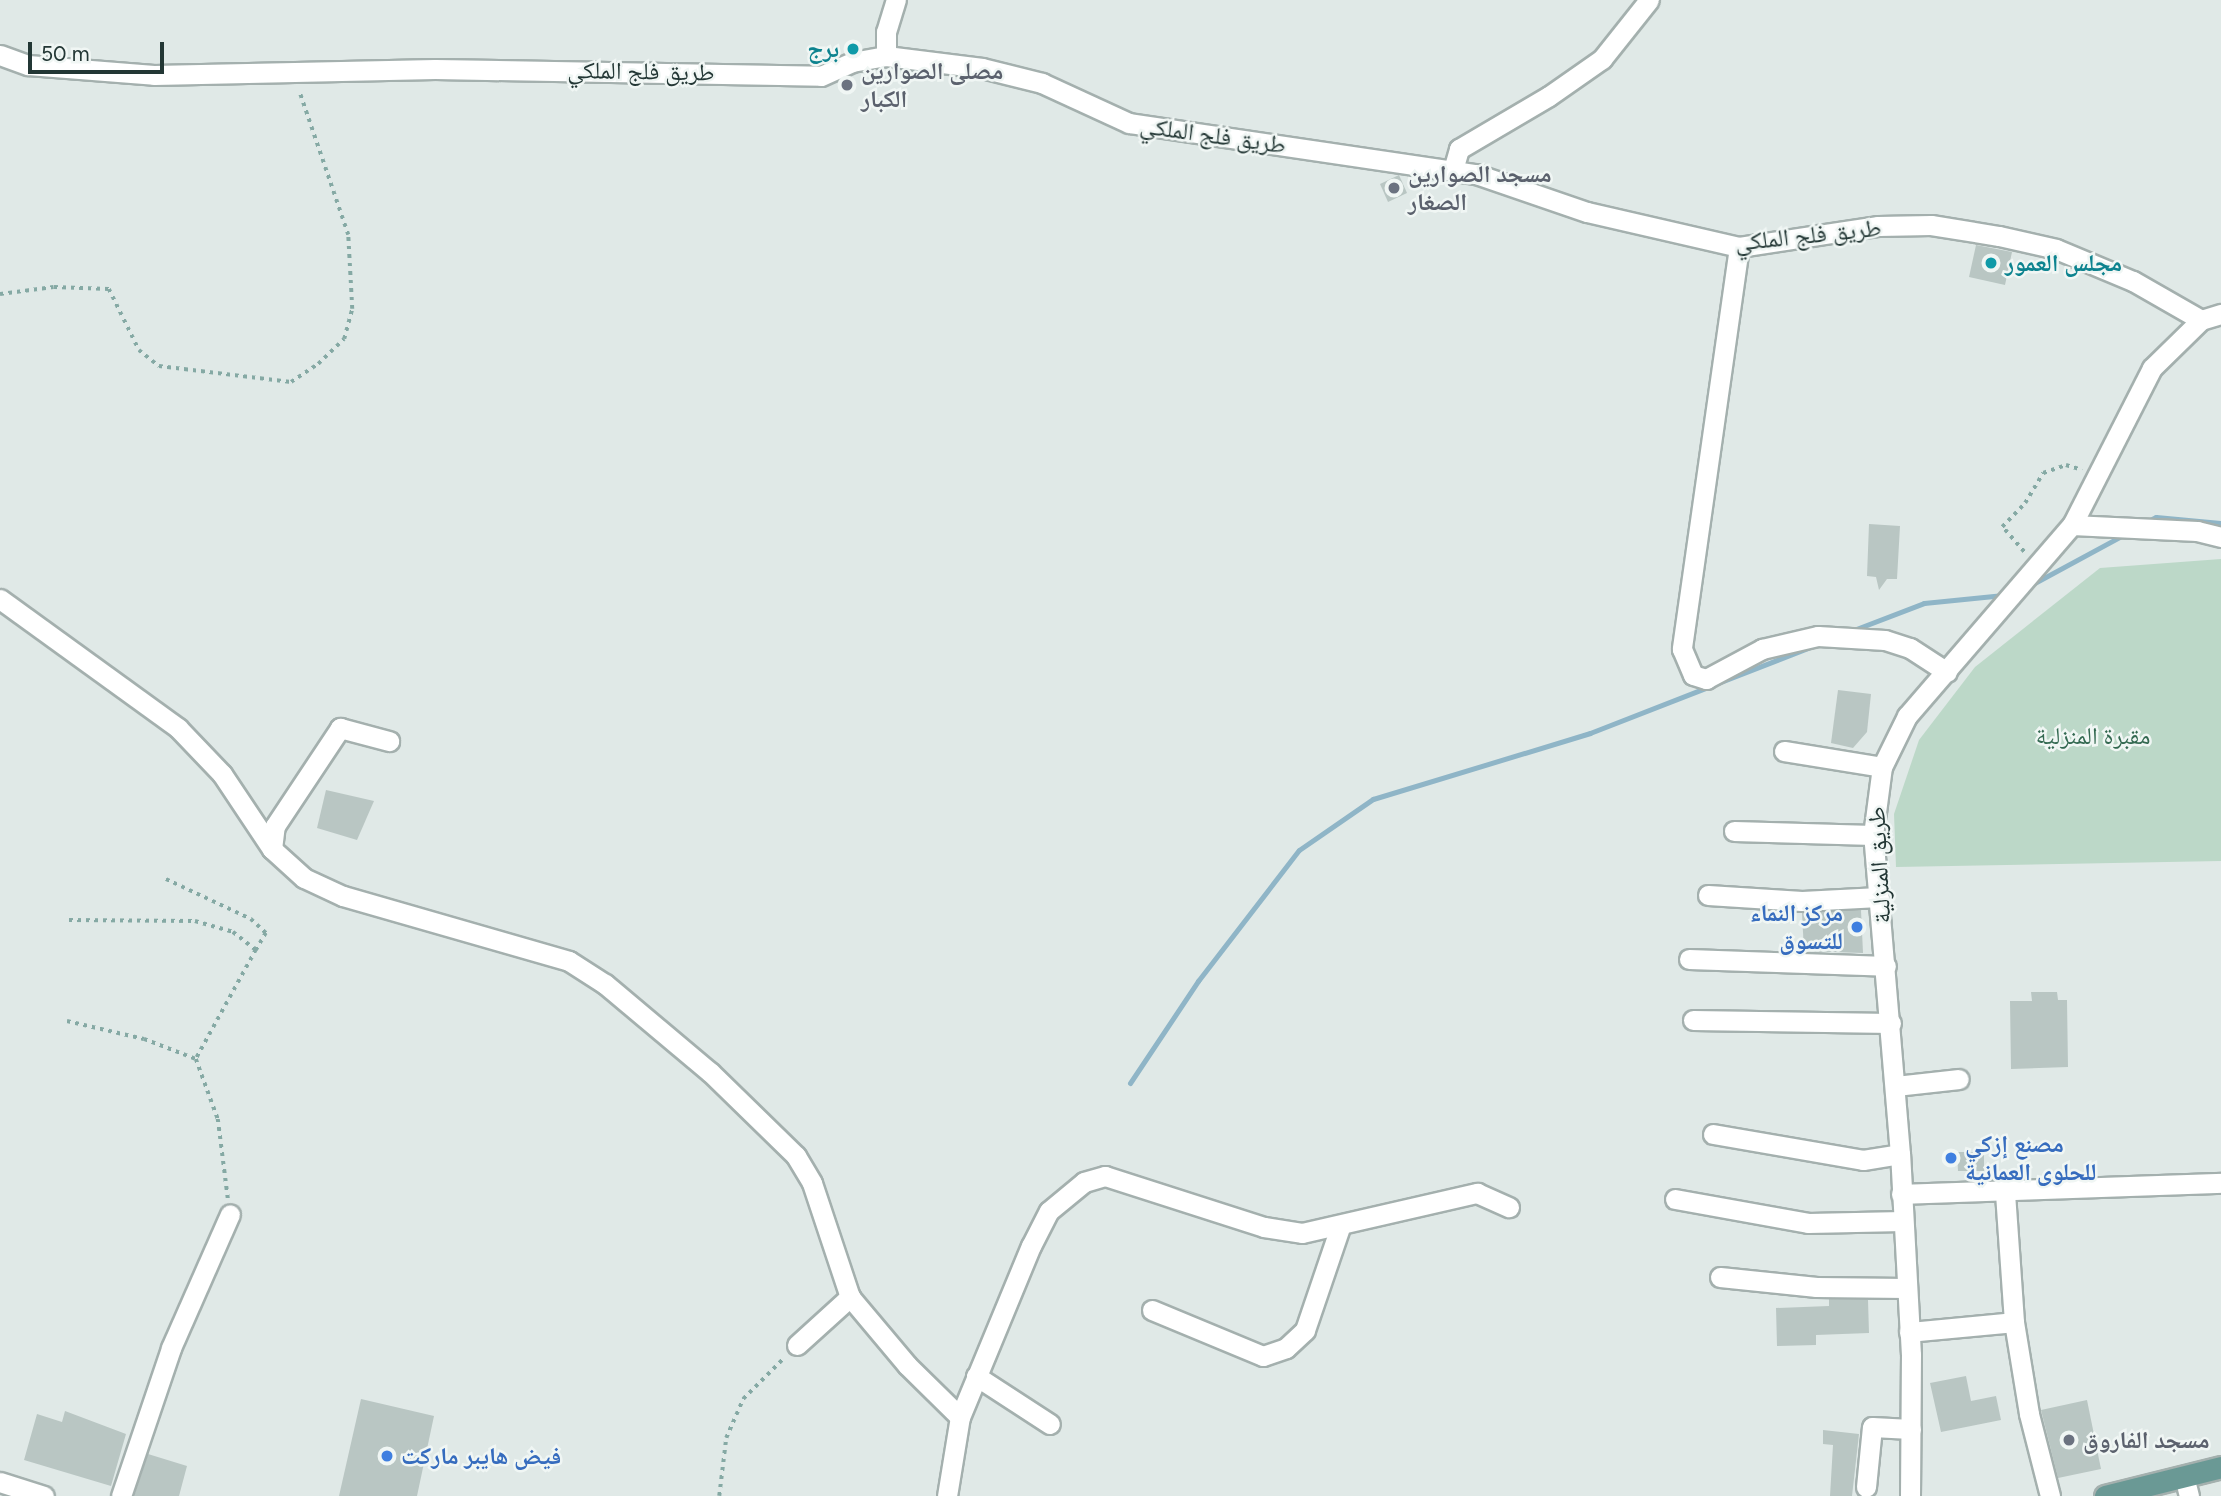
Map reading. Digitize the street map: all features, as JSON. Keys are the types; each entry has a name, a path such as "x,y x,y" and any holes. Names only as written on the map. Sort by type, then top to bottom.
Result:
{"main road":[{"path":"2105,1496 2186,1486 2221,1467"}],"street":[{"path":"886,56 886,32 897,0"},
{"path":"1453,170 1459,149 1549,96 1602,59 1649,0"},
{"name":"طريق فلج الملكي","path":"0,55 28,65 154,75 435,69 821,76 852,62 886,56 982,68 1042,83 1129,123 1476,174 1587,212 1739,247 1878,226 1931,225 2056,249 2171,300 2201,320"},
{"path":"1739,247 1682,649 1693,675 1706,679 1762,649 1818,636 1898,643 1947,671"},
{"name":"طريق المنزلية","path":"1910,1496 1909,1332 1900,1154 1873,835 1882,766 1907,716 2038,568 2072,525 2152,368 2201,320 2221,314"},
{"path":"2072,525 2197,531 2221,537"},
{"path":"0,599 178,728 222,774 272,849 304,878 343,896 523,945 569,961 605,984 710,1072 796,1156 812,1183 850,1297 907,1365 960,1417"},
{"path":"272,849 275,826 340,728 389,741"},
{"path":"1784,751 1882,766"},
{"path":"1734,831 1873,835"},
{"path":"1708,895 1802,901 1879,897"},
{"path":"1689,959 1886,966"},
{"path":"1693,1020 1891,1023"},
{"path":"1896,1086 1959,1079"},
{"path":"1713,1134 1863,1160 1900,1154"},
{"path":"947,1496 960,1417 976,1376 1049,1211 1084,1182 1105,1176 1264,1227 1302,1233 1340,1227 1477,1193 1509,1207"},
{"path":"1901,1194 2005,1193 2221,1183"},
{"path":"2005,1193 2014,1322 2029,1414 2050,1496"},
{"path":"1675,1199 1808,1223 1903,1221"},
{"path":"121,1496 171,1348 230,1214"},
{"path":"1152,1310 1263,1356 1286,1348 1305,1330 1340,1227"},
{"path":"1720,1277 1816,1287 1906,1288"},
{"path":"797,1345 850,1297"},
{"path":"1909,1332 2014,1322"},
{"path":"976,1376 1050,1423"},
{"path":"1866,1488 1872,1427 1911,1429"},
{"path":"0,1482 44,1496"}],"path":[{"path":"0,294 54,288 109,289 139,349 159,366 291,382 318,365 344,339 352,309 348,234 293,74"},
{"path":"2038,568 2002,527 2025,503 2043,473 2066,465 2097,474"},
{"path":"166,879 251,919 266,933 196,1059"},
{"path":"69,920 195,921 233,932 256,950"},
{"path":"67,1021 144,1039 196,1059 218,1119 230,1214"},
{"path":"719,1496 726,1438 743,1399 797,1345"}],"green space":[{"name":"مقبرة المنزلية","path":"2221,559 2221,861 1896,867 1894,814 1919,740 1975,667 2100,568"}],"building":[{"name":"مسجد الصوارين الصغار","path":"1399,175 1407,193 1388,202 1380,184"},
{"name":"مجلس العمور","path":"1976,245 2012,252 2005,285 1969,277"},
{"path":"1869,524 1900,526 1897,579 1887,579 1879,590 1876,577 1867,576"},
{"path":"1838,690 1871,694 1867,732 1853,748 1831,743"},
{"path":"326,790 374,801 357,840 317,828"},
{"path":"1861,910 1863,953 1804,951 1802,913"},
{"path":"2031,992 2057,992 2058,1000 2067,1000 2068,1067 2011,1069 2010,1001 2032,1001"},
{"path":"1957,1152 1984,1152 1984,1171 1958,1171"},
{"path":"1829,1299 1868,1300 1869,1333 1816,1335 1816,1345 1777,1346 1776,1308 1829,1306"},
{"path":"1966,1376 1971,1401 1996,1396 2001,1420 1941,1432 1930,1383"},
{"name":"فيض هايبر ماركت","path":"361,1399 434,1416 417,1496 339,1496"},
{"name":"مسجد الفاروق","path":"2087,1400 2101,1469 2058,1478 2041,1410"},
{"path":"65,1411 126,1434 111,1486 24,1460 37,1414 62,1422"},
{"path":"1823,1430 1859,1434 1852,1496 1830,1496 1833,1445 1823,1444"},
{"path":"148,1454 187,1466 179,1496 134,1496"}],"waterway":[{"path":"2146,522 2156,517 2221,523"},
{"path":"2029,586 2125,534"},
{"path":"1851,631 1924,603 2004,595"},
{"path":"1718,683 1813,646"},
{"path":"1130,1083 1198,981 1299,850 1373,799 1590,733 1708,687"}],"place":[{"name":"برج","path":"853,49"},
{"name":"مصلى الصوارين الكبار","path":"847,85"},
{"name":"مسجد الصوارين الصغار","path":"1394,188"},
{"name":"مجلس العمور","path":"1991,263"},
{"name":"مركز النماء للتسوق","path":"1857,927"},
{"name":"مصنع إزكي للحلوى العمانية","path":"1951,1158"},
{"name":"مسجد الفاروق","path":"2069,1440"},
{"name":"فيض هايبر ماركت","path":"387,1456"}]}
